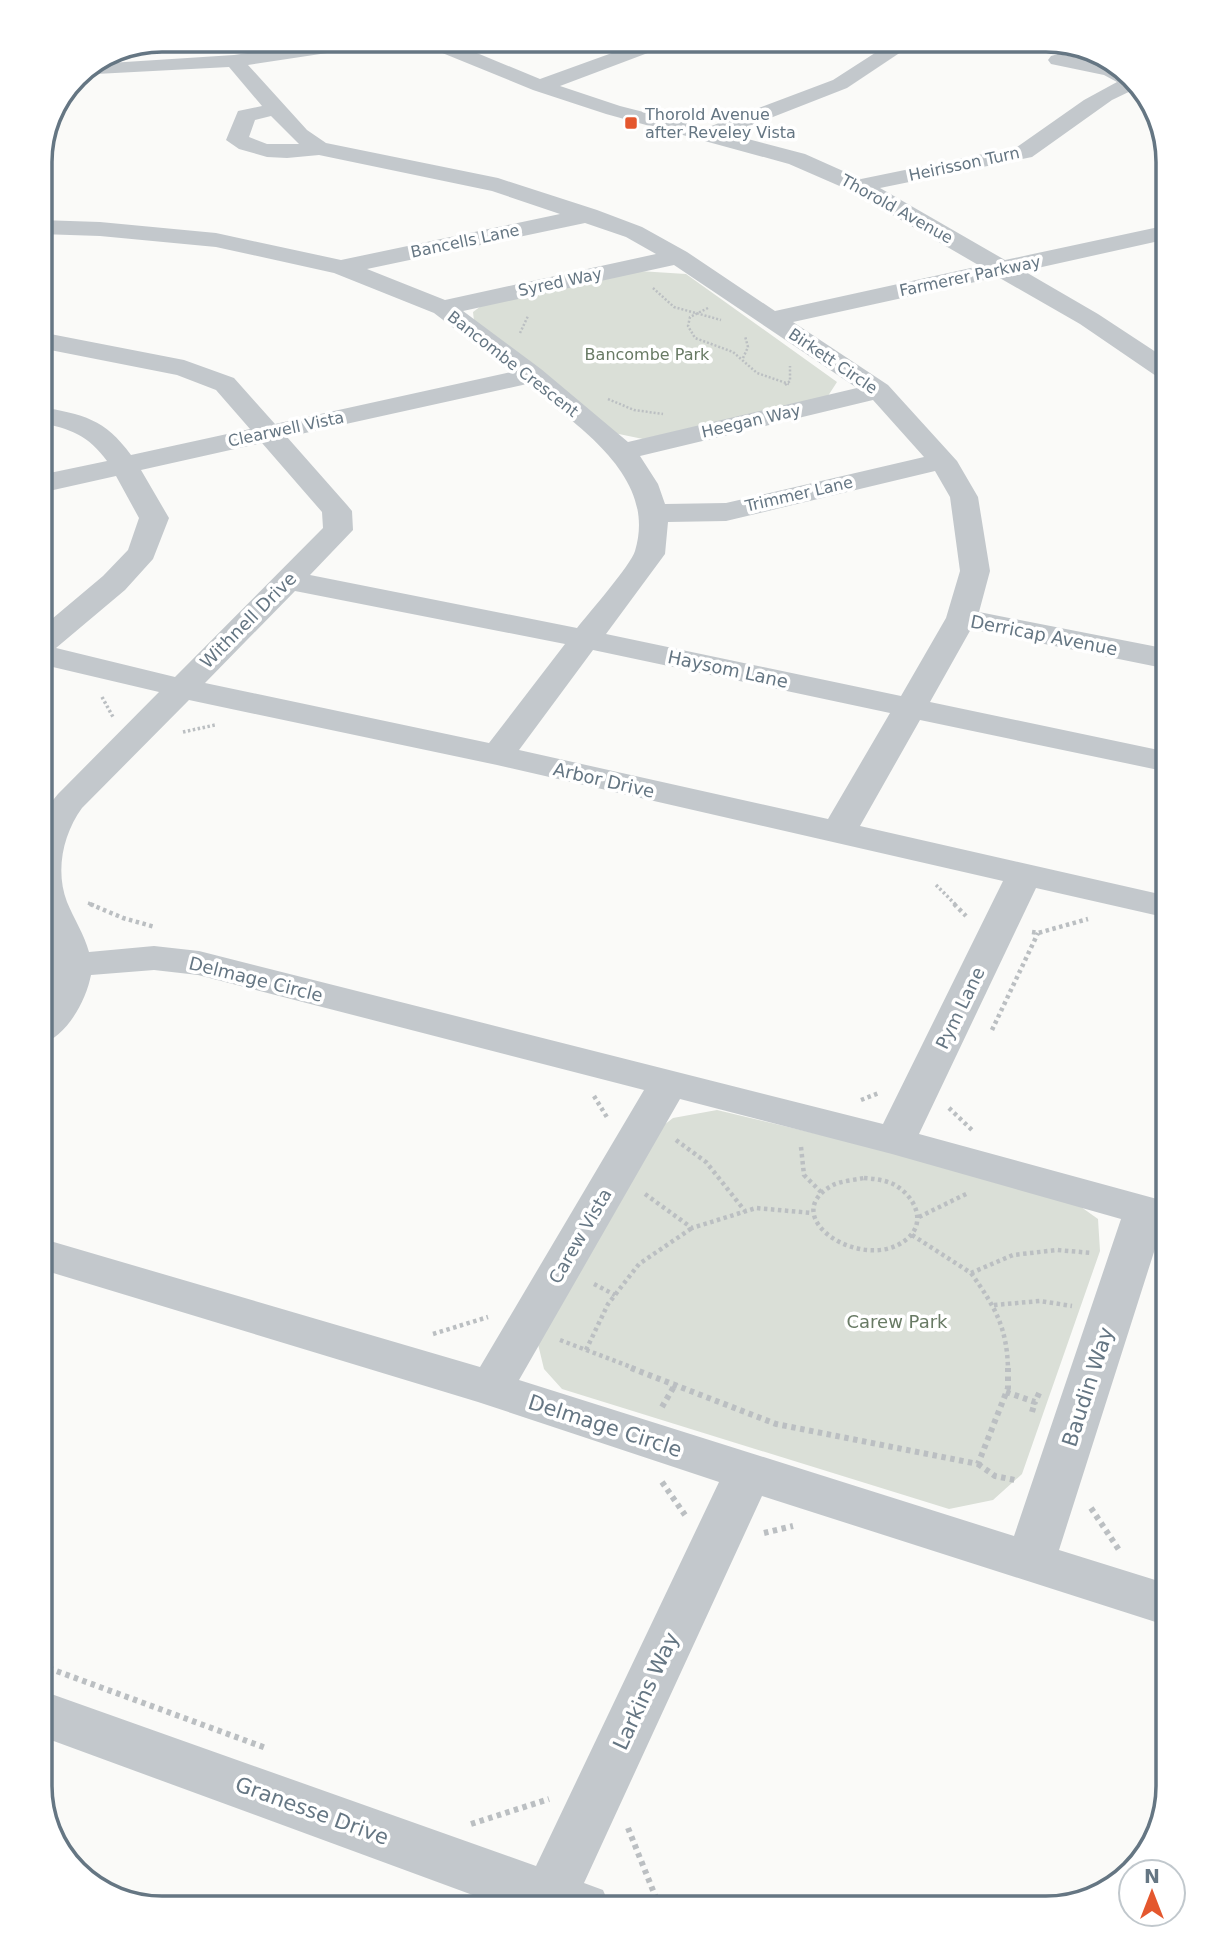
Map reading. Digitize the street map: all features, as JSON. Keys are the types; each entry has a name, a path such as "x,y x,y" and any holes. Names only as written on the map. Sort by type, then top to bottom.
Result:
{"street":[{"path":"104,70 234,61 293,52"},
{"name":"Thorold Avenue","path":"458,52 540,86 613,110 797,159 859,186 1089,319 1156,362"},
{"path":"540,86 631,53"},
{"path":"708,135 840,84 889,53"},
{"path":"1058,60 1104,70"},
{"name":"Birkett Circle","path":"234,61 299,135 319,148"},
{"name":"Heirisson Turn","path":"859,186 1024,152 1046,141 1115,88 1123,85"},
{"name":"Birkett Circle","path":"276,109 246,116 237,140 252,149 295,152 319,148 498,185 634,232 678,257 879,391 943,461 964,497 975,571 962,618 912,709 838,832"},
{"name":"Bancells Lane","path":"341,267 589,215"},
{"name":"Bancombe Crescent","path":"53,227 216,240 341,267 443,309 532,375 623,452 644,484 654,513 650,554 497,755"},
{"name":"Farmerer Parkway","path":"772,319 1156,235"},
{"name":"Syred Way","path":"443,309 678,257"},
{"name":"Withnell Drive","path":"53,343 184,368 225,384 337,511 338,530 71,801 53,829"},
{"name":"Clearwell Vista","path":"53,481 532,375"},
{"name":"Heegan Way","path":"623,452 879,391"},
{"path":"53,417 69,420 94,431 124,465 154,518 142,553 114,583 53,634"},
{"name":"Trimmer Lane","path":"654,513 726,512 943,461"},
{"name":"Haysom Lane","path":"287,580 585,639 1156,760"},
{"name":"Derricap Avenue","path":"962,618 1156,657"},
{"name":"Arbor Drive","path":"53,657 181,688 497,755 1156,904"},
{"name":"Pym Lane","path":"895,1141 1024,875"},
{"name":"Withnell Drive","path":"53,913 68,942 73,965"},
{"name":"Delmage Circle","path":"73,965 154,958 199,963 895,1141 1156,1214"},
{"path":"52,1013 64,996 73,965"},
{"name":"Carew Vista","path":"491,1388 502,1318 618,1127 668,1084"},
{"name":"Baudin Way","path":"1030,1562 1130,1259 1156,1216"},
{"name":"Delmage Circle","path":"52,1256 491,1388 748,1473 1156,1601"},
{"name":"Larkins Way","path":"562,1896 589,1811 748,1473"},
{"name":"Granesse Drive","path":"52,1717 537,1896"}],"path":[{"path":"653,287 660,287"},
{"path":"711,307 690,317 687,325 696,340 733,352 743,358 749,368 824,404"},
{"path":"520,334 520,327 534,312"},
{"path":"780,388 787,384 792,373 789,362"},
{"path":"600,396 634,410 666,414"},
{"path":"98,690 113,718 177,733 218,724"},
{"path":"933,881 965,916 1038,933 1090,919"},
{"path":"990,1034 1038,933"},
{"path":"587,1084 618,1127 662,1133 691,1148 722,1177 745,1211"},
{"path":"802,1144 804,1175 821,1192"},
{"path":"855,1178 881,1180 908,1195 916,1206 919,1217 912,1236 887,1249 852,1249 836,1244 815,1225 812,1213 814,1202 821,1192 832,1184 855,1178"},
{"path":"645,1194 692,1228"},
{"path":"586,1350 608,1304 639,1264 692,1228 756,1208 812,1213"},
{"path":"427,1344 430,1335 502,1318 776,1423 978,1464 1006,1392 1007,1345 995,1305 971,1273 912,1236"},
{"path":"971,1273 1013,1255 1057,1250 1130,1259"},
{"path":"995,1305 1040,1301 1072,1306"},
{"path":"1032,1412 1041,1389"},
{"path":"1006,1392 1035,1402"},
{"path":"1084,1498 1118,1545 1119,1554 1109,1587"},
{"path":"52,1669 275,1752"},
{"path":"458,1819 472,1824 554,1798 626,1824 655,1896"}],"green space":[{"name":"Bancombe Park","path":"639,271 686,274 837,382 826,399 643,439 614,433 474,321 473,312 485,303"},
{"name":"Carew Park","path":"717,1110 1060,1192 1098,1219 1100,1251 1022,1474 993,1500 949,1509 562,1389 544,1369 537,1340 651,1135 673,1118"}],"place":[{"name":"Thorold Avenue after Reveley Vista","path":"631,123"}]}
